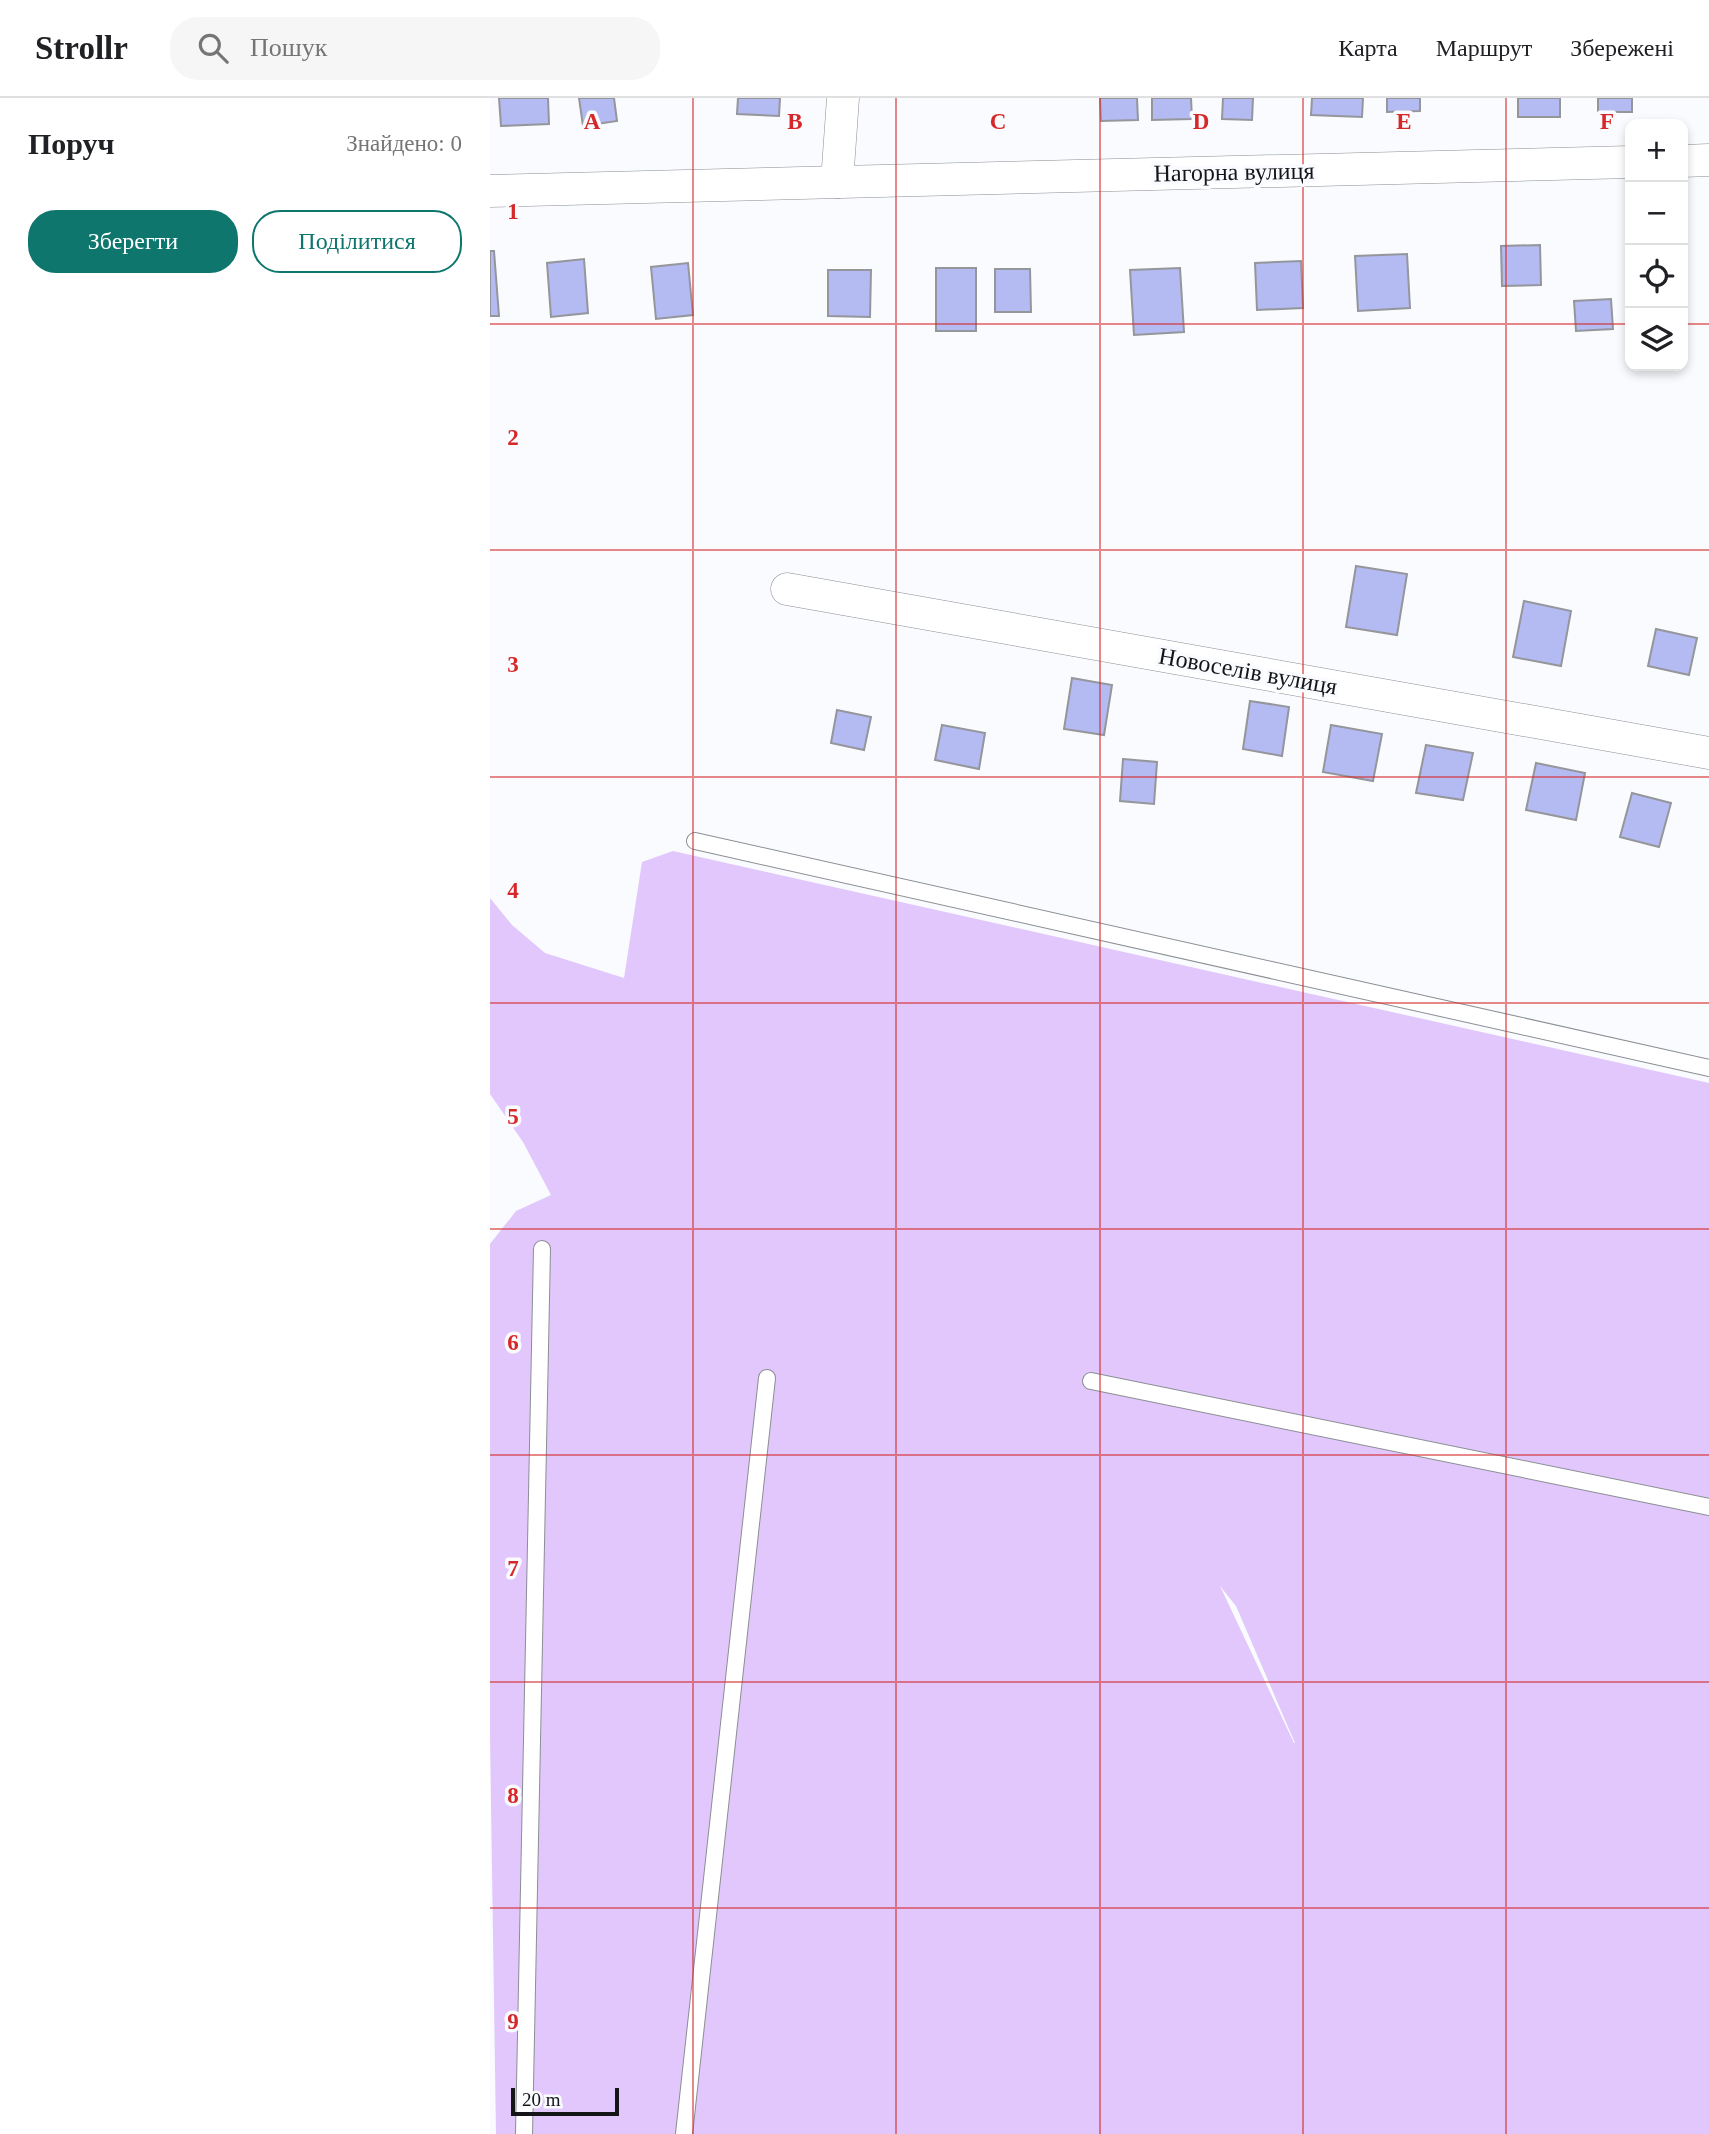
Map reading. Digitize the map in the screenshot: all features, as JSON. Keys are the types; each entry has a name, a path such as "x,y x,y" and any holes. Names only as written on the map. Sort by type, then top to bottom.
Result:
{"street":[{"path":"837,182 843,98"},
{"path":"1688,161 1709,160"},
{"name":"Нагорна вулиця","path":"490,191 1625,162"},
{"name":"Новоселів вулиця","path":"787,589 1709,753"}],"lane":[{"path":"695,841 1709,1068"},
{"path":"524,2134 542,1249"},
{"path":"684,2134 767,1378"},
{"path":"1091,1381 1709,1507"}],"shaded area":[{"path":"673,851 1709,1083 1709,2134 496,2134 490,1736 490,1244 516,1211 551,1195 523,1142 490,1094 490,898 512,925 545,953 624,978 642,862","holes":["1220,1586 1236,1606 1295,1743"]}],"building":[{"path":"499,98 548,98 549,124 501,126"},
{"path":"579,98 614,98 617,121 583,126"},
{"path":"738,98 780,98 779,116 737,114"},
{"path":"1100,98 1137,98 1138,120 1101,121"},
{"path":"1152,98 1191,98 1192,119 1152,120"},
{"path":"1223,98 1253,98 1252,120 1222,119"},
{"path":"1312,98 1363,98 1362,117 1311,115"},
{"path":"1387,98 1420,98 1420,111 1387,112"},
{"path":"1518,98 1560,98 1560,117 1518,117"},
{"path":"1598,98 1632,98 1632,112 1598,112"},
{"path":"1540,245 1541,285 1502,286 1501,246"},
{"path":"490,251 494,251 499,316 490,316"},
{"path":"1407,254 1410,308 1358,311 1355,256"},
{"path":"584,259 588,313 551,317 547,263"},
{"path":"1301,261 1303,308 1257,310 1255,263"},
{"path":"688,263 693,315 656,319 651,267"},
{"path":"936,268 976,268 976,331 936,331"},
{"path":"1180,268 1184,332 1134,335 1130,270"},
{"path":"995,269 1030,269 1031,312 995,312"},
{"path":"828,270 871,270 870,317 828,316"},
{"path":"1611,299 1613,329 1576,331 1574,301"},
{"path":"1356,566 1407,574 1397,635 1346,627"},
{"path":"1524,601 1571,611 1561,666 1513,657"},
{"path":"1656,629 1697,638 1689,675 1648,666"},
{"path":"1072,678 1112,685 1104,735 1064,729"},
{"path":"1250,701 1289,707 1282,756 1243,749"},
{"path":"837,710 871,717 864,750 831,743"},
{"path":"942,725 985,733 979,769 935,760"},
{"path":"1331,725 1382,734 1373,781 1323,772"},
{"path":"1426,745 1473,753 1463,800 1416,793"},
{"path":"1123,759 1157,762 1154,804 1120,801"},
{"path":"1536,763 1585,773 1576,820 1526,810"},
{"path":"1632,793 1671,803 1659,847 1620,837"}]}
